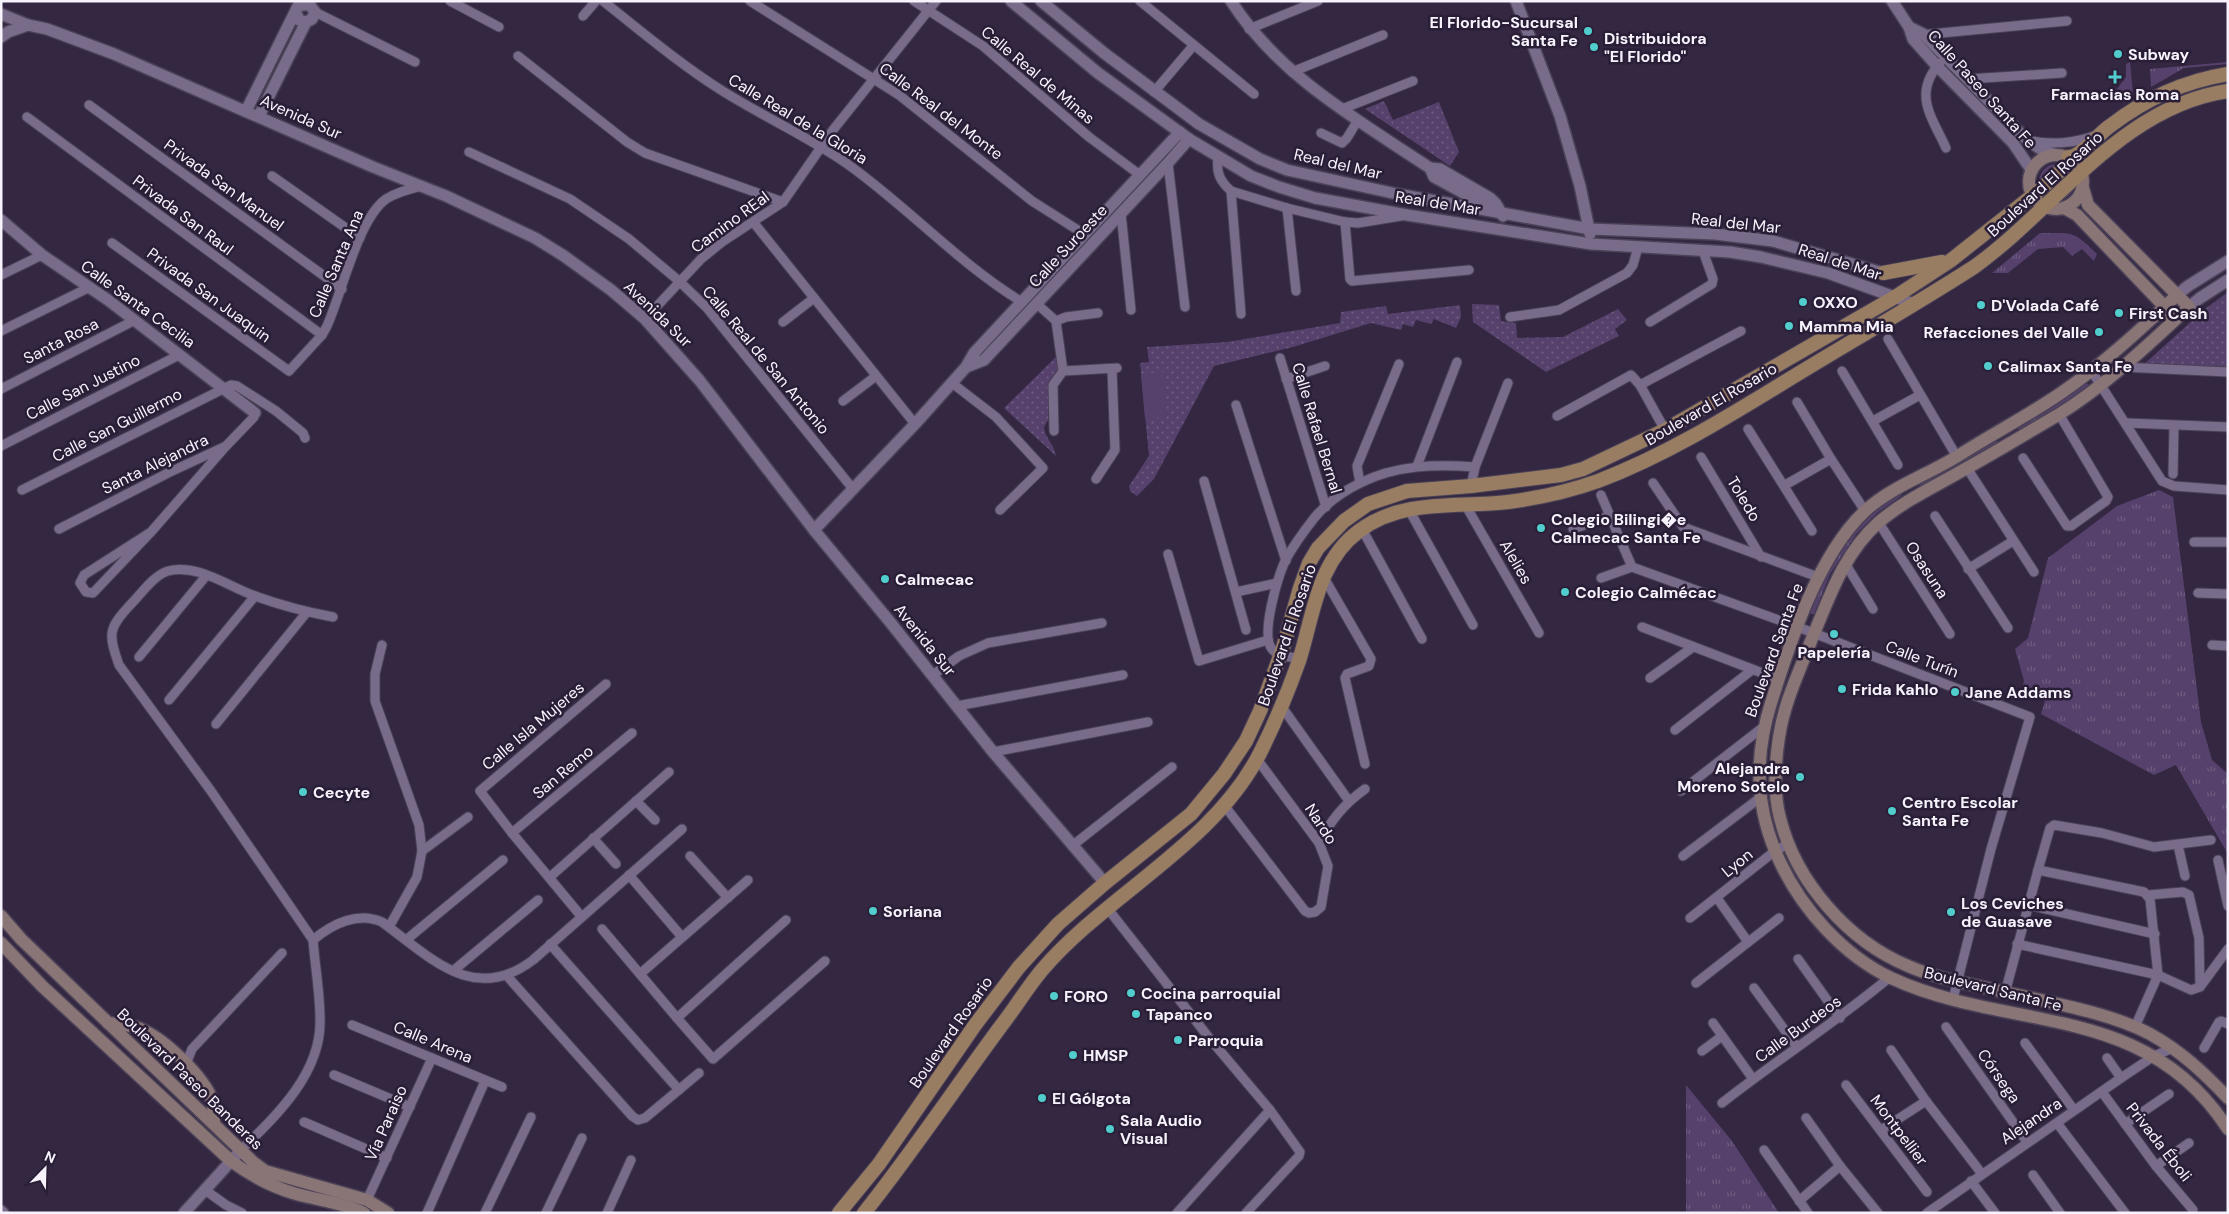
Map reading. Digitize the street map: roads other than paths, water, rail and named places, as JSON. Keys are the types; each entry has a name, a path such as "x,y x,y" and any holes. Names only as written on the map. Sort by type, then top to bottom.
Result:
{"main road":[{"name":"Boulevard El Rosario","path":"1105,883 1191,814 1210,793 1246,741 1280,655 1309,563 1318,548 1344,521 1368,504 1392,495 1415,490 1471,486 1561,475 1583,469 1665,430 1895,297 1950,260 2020,206 2031,183 2121,118 2168,91 2202,78 2228,74"},
{"name":"Boulevard El Rosario","path":"1108,909 1206,825 1224,805 1257,759 1282,707 1300,658 1323,576 1339,550 1362,529 1381,517 1408,508 1511,502 1558,493 1593,483 1653,458 1691,438 1914,304 1990,255 2029,222 2056,208 2083,180 2093,164 2117,143 2155,115 2193,98 2228,91"},
{"path":"2172,322 2165,307 2077,215 2056,208 2031,183 2043,159 2070,156 2083,180 2088,205 2189,307"},
{"path":"1883,272 1950,260"},
{"name":"Boulevard Santa Fe","path":"2176,296 2091,370 2051,400 2000,428 1957,457 1906,484 1865,511 1841,539 1818,578 1778,679 1762,728 1760,749 1761,797 1767,830 1792,886 1817,919 1849,950 1890,978 1953,999 2081,1027 2127,1043 2154,1056 2194,1088 2228,1128"},
{"name":"Boulevard Santa Fe","path":"2189,307 2102,386 2059,414 1914,497 1879,523 1863,539 1845,563 1832,589 1792,690 1779,737 1776,767 1777,800 1781,822 1788,843 1804,874 1819,897 1833,914 1851,930 1895,960 1920,971 1958,982 2092,1014 2135,1027 2173,1048 2203,1071 2228,1098"},
{"name":"Boulevard Rosario","path":"839,1213 879,1164 975,1025 1019,967 1058,924 1105,883"},
{"path":"864,1213 895,1174 1034,981 1073,938 1108,909"},
{"name":"Boulevard Paseo Banderas","path":"1,916 21,939 252,1162 266,1171 365,1207 388,1213"},
{"name":"Boulevard Paseo Banderas","path":"1,943 74,1016 231,1161 253,1178 293,1193 365,1207"},
{"path":"1019,967 1034,981"},
{"path":"108,1022 136,1028 160,1041 186,1064 200,1080 212,1099 214,1124"}],"street":[{"path":"450,1 499,27"},
{"path":"583,16 596,1"},
{"name":"Calle Real de la Gloria","path":"603,1 679,61 714,85 821,147 876,185 980,274 1022,302"},
{"name":"Calle Real del Monte","path":"750,1 875,79 925,114 1032,201 1084,234"},
{"name":"Calle Real de Minas","path":"914,1 983,46 1089,138 1140,175"},
{"name":"Camino REal","path":"645,319 701,259 722,242 754,223 783,202 821,147 936,1"},
{"name":"Real de Mar","path":"1011,1 1098,73 1184,136 1251,176 1306,195 1407,215 1592,244 1730,252 1787,262 1828,273 1914,304"},
{"name":"Real del Mar","path":"1041,1 1154,92 1232,144 1260,159 1287,170 1397,194 1590,230 1715,234 1773,241 1883,272"},
{"path":"1140,1 1192,46 1254,94"},
{"path":"1232,1 1250,29 1292,72 1342,109 1430,168 1440,169 1490,198 1501,212 1508,230"},
{"path":"1250,29 1318,1"},
{"path":"1516,1 1560,116 1580,186 1592,244"},
{"name":"Calle Paseo Santa Fe","path":"1892,1 1909,27 1968,79 2027,140 2042,150 2070,156"},
{"path":"259,116 306,22 299,20 304,6"},
{"path":"304,6 415,62"},
{"path":"246,111 304,6"},
{"name":"Avenida Sur","path":"1,14 28,25 47,28 114,54 373,167 422,186 496,219 542,243 589,273 645,319 700,381 814,530 993,752 1105,883"},
{"path":"1918,36 2067,21"},
{"path":"1,37 8,32 28,25"},
{"path":"1292,72 1383,35"},
{"name":"Calle Paseo Santa Fe","path":"1918,36 1937,66 2013,143 2031,183"},
{"path":"1154,92 1192,46"},
{"path":"518,56 628,142 645,153 783,202"},
{"path":"1945,57 1937,66 1926,85 1924,100 1946,148"},
{"path":"1968,79 2062,73"},
{"path":"1342,109 1413,81"},
{"name":"Privada San Manuel","path":"89,104 342,289"},
{"name":"Privada San Raul","path":"27,117 322,335"},
{"path":"1321,133 1342,143 1358,120"},
{"name":"Boulevard El Rosario","path":"2027,140 2041,143 2074,142 2099,134"},
{"name":"Calle Suroeste","path":"966,367 984,360 1037,304 1168,163 1184,136"},
{"name":"Calle Suroeste","path":"814,530 915,424 966,367 974,353 1084,234 1140,175 1184,136"},
{"name":"Calle Real de San Antonio","path":"469,152 570,199 629,239 679,281 707,308 853,490"},
{"path":"1218,158 1217,174 1220,181 1231,191 1287,208 1345,222 1358,223 1407,215"},
{"path":"1168,163 1185,307"},
{"path":"1430,168 1434,177 1482,203 1489,210 1496,228"},
{"path":"272,176 360,238"},
{"name":"Calle Santa Ana","path":"289,371 322,335 342,289 369,216 386,199 403,191 422,186"},
{"path":"1231,191 1241,314"},
{"path":"1287,208 1296,291"},
{"path":"1121,213 1131,310"},
{"name":"Calle Santa Cecilia","path":"1,220 42,255 135,320 255,414"},
{"path":"1345,222 1351,280 1469,270"},
{"path":"754,223 915,424"},
{"path":"2114,253 2124,241"},
{"name":"Privada San Juaquin","path":"112,243 289,371"},
{"path":"1510,317 1559,310 1627,273 1634,264 1638,247"},
{"path":"1650,322 1713,283 1703,251"},
{"path":"1,275 42,255"},
{"name":"Boulevard Santa Fe","path":"2176,296 2188,286 2228,261"},
{"name":"Boulevard Santa Fe","path":"2189,307 2228,280"},
{"path":"1,331 90,287"},
{"path":"783,322 814,298"},
{"path":"1037,304 1056,321 1063,371 1053,386 1054,431"},
{"path":"1056,321 1072,316 1098,314"},
{"name":"Santa Rosa","path":"1,389 135,320"},
{"path":"1640,385 1741,331"},
{"path":"1888,339 1957,457"},
{"name":"Calle San Justino","path":"1,446 179,354"},
{"name":"Calle Rafael Bernal","path":"1280,358 1326,507"},
{"path":"1417,466 1457,362"},
{"path":"1360,483 1358,466 1399,364"},
{"path":"1286,380 1325,366"},
{"path":"2122,367 2228,372"},
{"path":"1063,371 1115,368 1115,450 1096,479"},
{"path":"2091,370 2127,423 2162,481 2167,485 2228,490"},
{"path":"1842,371 1898,465"},
{"path":"1557,416 1628,375 1634,376 1665,430"},
{"path":"844,401 876,376"},
{"path":"952,383 996,418 1043,468 1000,510"},
{"path":"1471,486 1475,467 1508,383"},
{"path":"224,388 231,385 237,386 276,411 303,433 305,438"},
{"name":"Calle San Guillermo","path":"22,490 224,388"},
{"path":"1873,421 1920,395"},
{"path":"1797,402 1830,459 1865,511"},
{"path":"1236,405 1286,561"},
{"name":"Santa Alejandra","path":"59,529 168,473 226,446 255,414"},
{"path":"2023,458 2067,526 2071,526 2106,501 2108,497 2059,414"},
{"path":"2127,423 2228,427"},
{"path":"2173,474 2174,426"},
{"path":"2000,428 2009,443"},
{"path":"1748,429 1785,485 1812,531"},
{"path":"151,532 84,575 80,583 86,592 93,593 151,532 226,446"},
{"name":"Toledo","path":"1701,457 1761,556"},
{"path":"1785,485 1830,459"},
{"path":"1300,658 1280,655 1272,649 1268,640 1277,582 1300,536 1326,507 1360,483 1392,471 1417,466 1475,467"},
{"path":"1967,468 2034,572"},
{"path":"1204,481 1246,630"},
{"path":"1653,482 1683,527 1818,578"},
{"path":"1906,484 1914,497"},
{"path":"1601,495 1632,567 1601,578"},
{"name":"Alelies","path":"1466,506 1540,633"},
{"path":"1408,508 1473,625"},
{"path":"1572,529 1610,516"},
{"path":"1934,516 2008,628"},
{"name":"Osasuna","path":"1879,523 1950,634"},
{"path":"1362,529 1422,639"},
{"path":"1968,568 2013,541"},
{"path":"2194,542 2228,542"},
{"path":"1168,554 1199,661 1268,640"},
{"path":"1845,563 1873,609"},
{"name":"Calle Turín","path":"1632,567 1798,627 2030,717 1991,849 1958,982"},
{"path":"184,1213 241,1150 276,1116 305,1074 316,1047 321,1022 313,940 211,791 119,665 111,643 112,630 117,620 151,583 167,571 188,569 255,596 333,618"},
{"path":"139,657 206,576"},
{"path":"1323,576 1371,659 1369,666 1347,674 1345,678 1365,764"},
{"path":"1236,592 1277,582"},
{"path":"2198,592 2228,594"},
{"path":"169,700 255,596"},
{"path":"216,724 307,612"},
{"path":"933,676 959,656 988,643 1102,623"},
{"path":"1642,627 1778,679"},
{"path":"382,645 375,674 375,702 419,825 422,851 417,877 389,927"},
{"path":"2212,645 2228,646"},
{"path":"1650,678 1693,646"},
{"path":"1675,730 1752,670"},
{"path":"957,706 1123,675"},
{"name":"Calle Isla Mujeres","path":"512,833 480,790 606,684"},
{"path":"1282,707 1349,801"},
{"path":"993,752 1148,722"},
{"path":"1681,791 1762,728"},
{"name":"San Remo","path":"512,833 632,733"},
{"name":"Nardo","path":"1224,805 1305,911 1315,912 1321,907 1328,871 1319,843 1257,759"},
{"path":"1072,846 1172,767"},
{"path":"550,877 669,772"},
{"path":"1319,843 1334,816 1365,789"},
{"path":"1683,856 1761,797"},
{"path":"636,800 655,820"},
{"path":"422,851 468,817"},
{"path":"2005,993 2050,828 2054,825 2102,832 2154,847 2211,840"},
{"path":"313,940 326,929 360,916 371,918 389,927 453,971 489,980 507,976 520,970 682,829"},
{"path":"512,833 581,916"},
{"path":"593,838 616,864"},
{"name":"Lyon","path":"1690,918 1775,851 1788,843"},
{"path":"2178,845 2185,876"},
{"path":"690,856 728,898"},
{"path":"406,940 503,860"},
{"path":"2218,860 2228,906"},
{"path":"2038,870 2144,892 2148,895 2182,892 2189,895 2199,938 2200,987"},
{"path":"629,875 682,937"},
{"path":"640,974 748,880"},
{"path":"2135,1027 2158,975 2155,934 2148,895"},
{"name":"Lyon","path":"1717,898 1748,942"},
{"path":"453,971 538,900"},
{"path":"2028,905 2155,934"},
{"path":"1108,909 1210,1039 1270,1110 1300,1152 1299,1156 1246,1213"},
{"path":"1696,983 1779,918"},
{"path":"676,1018 786,920"},
{"path":"602,929 676,1018 714,1059 825,961"},
{"path":"550,944 678,1090"},
{"path":"2017,944 2158,975 2186,989 2200,987 2228,949"},
{"path":"186,1064 192,1049 282,953"},
{"path":"1798,959 1840,1018"},
{"path":"507,976 632,1116 638,1120 645,1118 699,1073"},
{"name":"Calle Burdeos","path":"1722,1103 1797,1047 1840,1018 1890,978"},
{"path":"1953,999 1958,982"},
{"path":"1754,988 1797,1047"},
{"path":"2204,1048 2219,1022 2228,1024"},
{"path":"1713,1023 1753,1079"},
{"name":"Calle Arena","path":"352,1025 502,1087"},
{"name":"Córsega","path":"1946,1027 2027,1142"},
{"path":"1702,1051 1722,1036"},
{"path":"2025,1042 2074,1110"},
{"name":"Alejandra","path":"1927,1213 2027,1142 2154,1056 2173,1048"},
{"path":"174,1054 192,1049"},
{"path":"1891,1050 1926,1101 1982,1174"},
{"name":"Vía Paraiso","path":"365,1207 432,1058"},
{"path":"2107,1058 2122,1078"},
{"path":"334,1075 410,1107"},
{"path":"427,1213 485,1081"},
{"name":"Montpellier","path":"1846,1085 1926,1192"},
{"name":"Privada Éboli","path":"2102,1092 2156,1166 2193,1210"},
{"path":"2125,1124 2169,1094"},
{"path":"1881,1130 1926,1101"},
{"path":"1177,1213 1270,1110"},
{"path":"485,1213 531,1117"},
{"path":"1806,1118 1840,1166 1878,1213"},
{"path":"304,1122 387,1158"},
{"path":"2057,1123 2123,1212"},
{"path":"546,1213 582,1138"},
{"path":"2156,1166 2189,1143"},
{"path":"1764,1150 1808,1213"},
{"path":"607,1213 631,1160"},
{"path":"1799,1201 1840,1166"},
{"path":"2033,1175 2060,1213"},
{"path":"1971,1181 1996,1213"},
{"path":"205,1190 226,1205 242,1213"}],"place":[{"name":"El Florido-Sucursal Santa Fe","path":"1588,31"},
{"name":"Distribuidora \"El Florido\"","path":"1594,47"},
{"name":"Subway","path":"2118,54"},
{"name":"Farmacias Roma","path":"2115,77"},
{"name":"OXXO","path":"1803,302"},
{"name":"D'Volada Café","path":"1981,305"},
{"name":"First Cash","path":"2119,313"},
{"name":"Mamma Mia","path":"1789,326"},
{"name":"Refacciones del Valle","path":"2099,332"},
{"name":"Calimax Santa Fe","path":"1988,366"},
{"name":"Colegio Bilingi�e Calmecac Santa Fe","path":"1541,528"},
{"name":"Calmecac","path":"885,579"},
{"name":"Colegio Calmécac","path":"1565,592"},
{"name":"Papelería","path":"1834,634"},
{"name":"Frida Kahlo","path":"1842,689"},
{"name":"Jane Addams","path":"1955,692"},
{"name":"Alejandra Moreno Sotelo","path":"1800,777"},
{"name":"Cecyte","path":"303,792"},
{"name":"Centro Escolar Santa Fe","path":"1892,811"},
{"name":"Soriana","path":"873,911"},
{"name":"Los Ceviches de Guasave","path":"1951,912"},
{"name":"Cocina parroquial","path":"1131,993"},
{"name":"FORO","path":"1054,996"},
{"name":"Tapanco","path":"1136,1014"},
{"name":"Parroquia","path":"1178,1040"},
{"name":"HMSP","path":"1073,1055"},
{"name":"El Gólgota","path":"1042,1098"},
{"name":"Sala Audio Visual","path":"1110,1129"}]}
